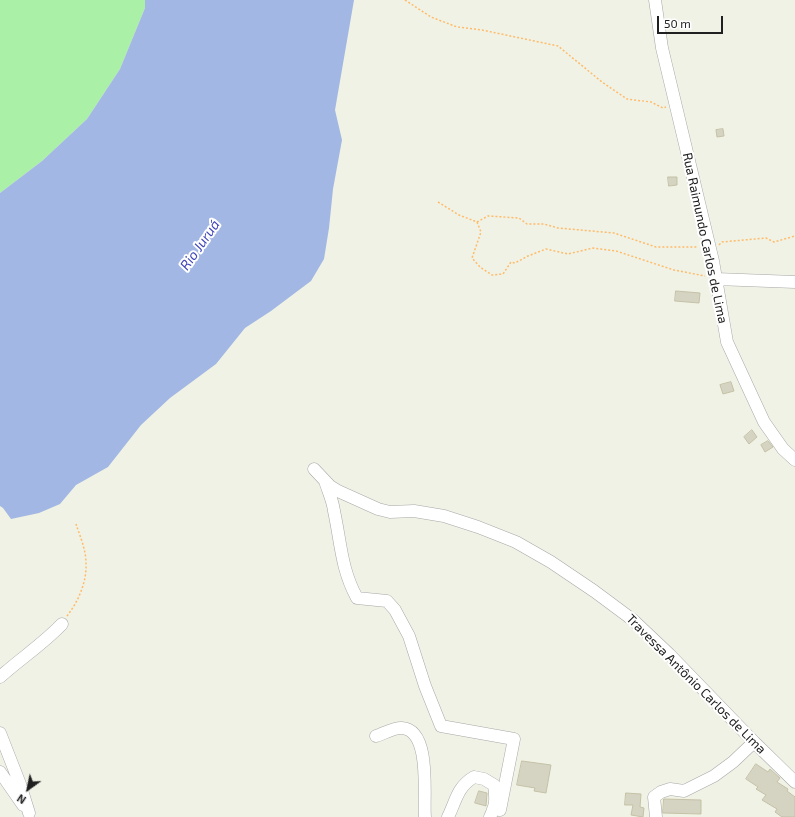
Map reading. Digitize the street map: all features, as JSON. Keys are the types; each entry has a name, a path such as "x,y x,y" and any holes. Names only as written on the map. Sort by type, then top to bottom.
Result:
{"street":[{"name":"Rua Raimundo Carlos de Lima","path":"655,0 662,48 710,249 728,342 764,422 783,449 795,460"},
{"path":"716,279 795,282"},
{"name":"Travessa Antônio Carlos de Lima","path":"314,469 325,481 338,491 378,509 390,512 414,512 444,516 478,526 516,542 551,562 633,620 669,654 795,782"},
{"path":"325,481 334,509 342,558 350,584 357,598 387,601 395,610 409,636 425,686 441,726 514,739 500,810 492,813"},
{"path":"0,677 48,638 62,624"},
{"path":"376,736 402,728 411,730 417,739 421,748 424,769 425,817"},
{"path":"0,733 20,784 30,815"},
{"path":"656,817 654,797 661,792 670,789 684,791 714,776 733,762 754,742"},
{"path":"0,772 30,815"},
{"path":"448,817 456,796 466,782 474,777 494,785 496,798 492,813"}],"path":[{"path":"405,0 431,16 457,27 482,30 558,46 602,82 627,99 651,102 663,108 675,103"},
{"path":"438,202 459,215 477,222 481,232 472,258 480,267 492,275 503,274 511,262 515,263 546,249 568,254 593,248 616,251 674,270 716,279"},
{"path":"477,222 488,216 519,218 527,224 544,224 558,228 614,233 656,247 693,247 710,249 716,248 722,242 766,238 774,242 795,236"},
{"path":"62,624 75,606 85,576 86,563 83,545 76,524"}],"green space":[{"path":"0,0 145,0 145,8 120,69 87,119 42,161 0,193"}],"water":[{"name":"Rio Juruá","path":"145,0 354,0 335,110 342,140 333,189 324,259 311,281 271,311 245,328 216,364 170,398 141,425 108,467 76,485 60,504 39,513 11,519 0,506 0,193 42,161 87,119 120,69 145,8"}],"building":[{"path":"723,129 724,136 717,137 716,130"},
{"path":"668,177 677,177 677,185 669,186"},
{"path":"676,291 700,293 699,303 675,301"},
{"path":"731,382 734,391 723,394 720,385"},
{"path":"752,430 757,437 749,444 744,437"},
{"path":"768,441 773,447 765,452 761,445"},
{"path":"522,761 551,765 546,793 534,791 535,788 517,785"},
{"path":"756,764 768,772 770,769 780,778 777,782 788,789 787,791 795,797 795,817 782,817 775,812 777,809 762,800 766,795 756,789 758,787 746,779"},
{"path":"479,791 487,793 486,806 475,803"},
{"path":"626,793 641,794 640,807 644,808 643,817 631,815 633,805 625,805"},
{"path":"664,799 701,800 701,814 663,813"}]}
